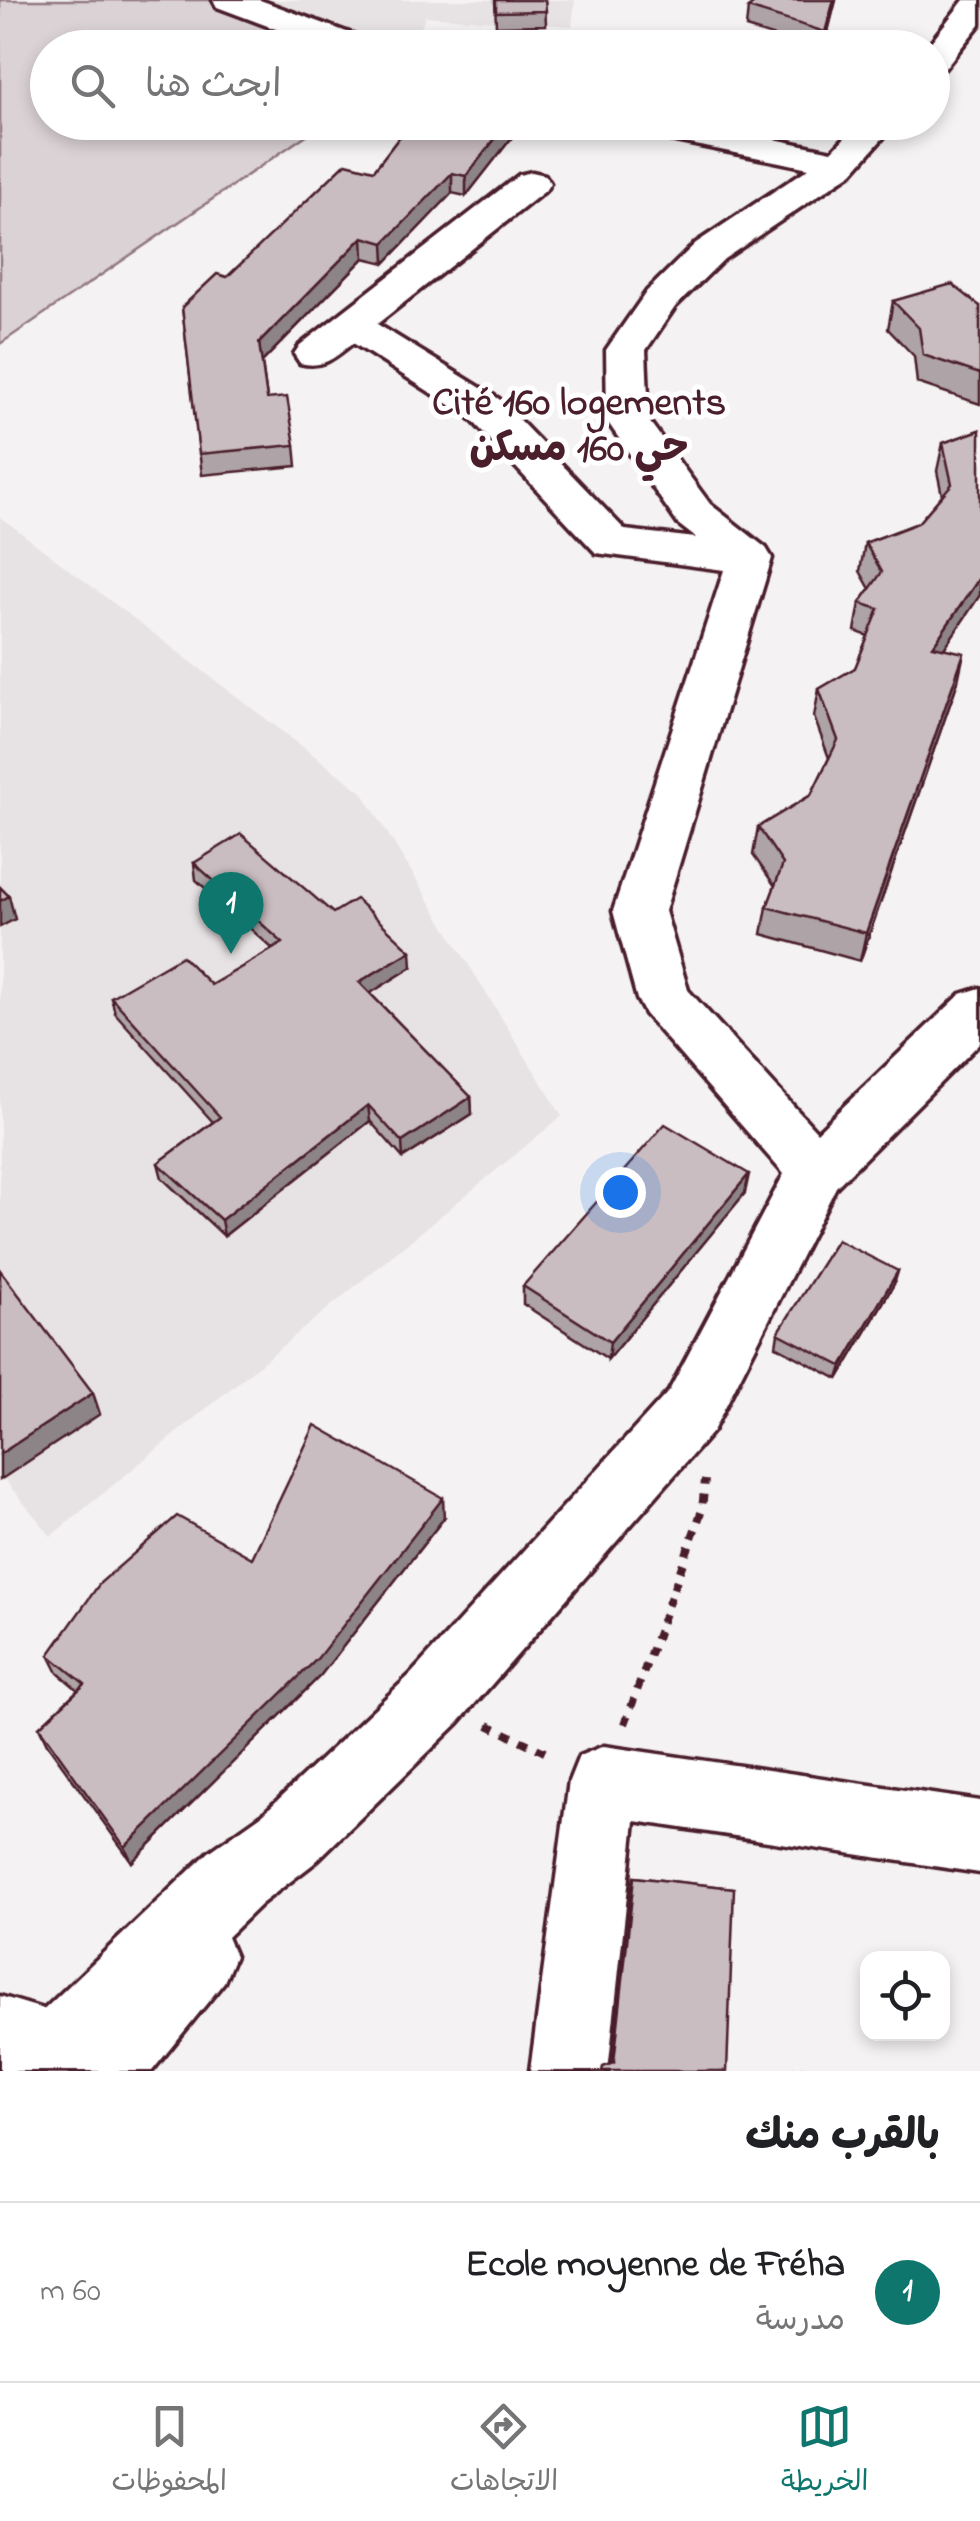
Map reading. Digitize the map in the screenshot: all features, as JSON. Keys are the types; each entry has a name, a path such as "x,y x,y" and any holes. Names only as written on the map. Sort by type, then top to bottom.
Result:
{"street":[{"path":"229,0 311,30"},
{"path":"950,40 980,2"},
{"path":"723,140 840,164"},
{"path":"750,558 694,514 628,421 626,350 661,299 710,251 840,164 863,140"},
{"path":"314,354 532,182"},
{"path":"351,325 484,408 612,543 750,558"},
{"path":"750,558 639,911 664,999 816,1170"},
{"path":"49,2056 255,1887 288,1839 434,1699 691,1411 816,1170 980,1009"},
{"path":"570,2071 604,1781 980,1837"}],"path":[{"path":"434,1699 604,1781 702,1510 707,1460 691,1411"}],"shaded area":[{"path":"0,0 223,0 309,30 30,30 30,140 299,140 0,344"},
{"path":"248,0 575,0 572,26 425,16 420,30 333,30"},
{"path":"0,517 362,792 562,1116 51,1536 0,1474"}],"building":[{"path":"496,0 545,0 546,11 496,12"},
{"path":"758,0 834,0 826,30 748,8"},
{"path":"397,140 494,140 466,176 452,173 384,243 363,237 259,343 267,399 287,397 295,445 199,454 182,307 217,274 227,277 346,163 374,170"},
{"path":"952,284 980,306 980,374 923,355 919,328 893,301"},
{"path":"980,430 980,577 933,646 964,653 866,933 767,907 783,864 758,827 811,795 838,740 819,689 855,668 879,609 860,603 882,572 865,543 918,523 952,484 943,443"},
{"path":"241,834 333,913 356,899 411,951 359,982 471,1097 402,1142 368,1105 221,1220 158,1163 220,1117 111,997 182,956 211,985 283,943 194,863"},
{"path":"0,887 9,896 0,901"},
{"path":"665,1124 749,1174 610,1342 523,1286"},
{"path":"837,1240 898,1271 842,1366 778,1333"},
{"path":"0,1270 93,1393 0,1454"},
{"path":"315,1425 443,1498 317,1659 125,1847 39,1727 85,1684 49,1655 100,1583 177,1516 252,1558"},
{"path":"634,1877 734,1888 727,2071 602,2071 614,2063"}],"place":[{"name":"Ecole moyenne de Fréha","path":"231,954"}],"district":[{"name":"Cité 160 logements حي 160 مسكن","path":"579,423"}]}
